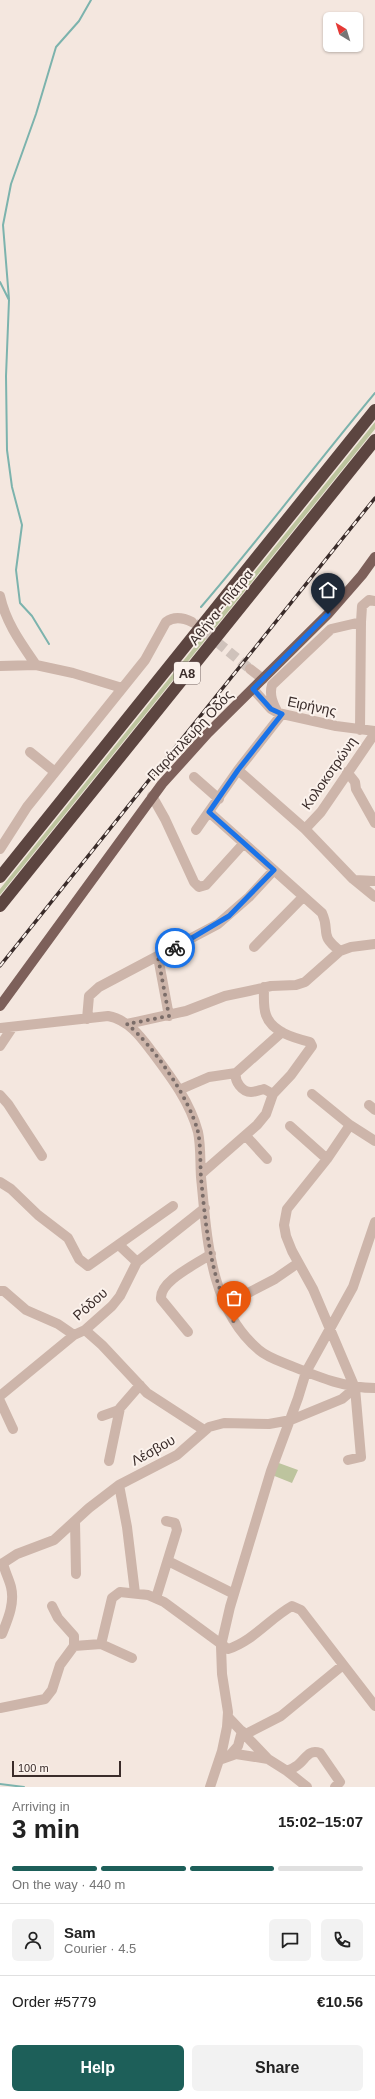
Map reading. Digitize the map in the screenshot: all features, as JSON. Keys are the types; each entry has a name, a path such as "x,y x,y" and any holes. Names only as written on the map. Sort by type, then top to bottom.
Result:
{"highway":[{"name":"Αθήνα - Πάτρα","path":"0,877 375,410"},
{"name":"Αθήνα - Πάτρα","path":"0,906 375,440"}],"main road":[{"name":"Παράπλευρη Οδός","path":"0,1006 152,796 179,763 332,609 362,575 375,557"}],"street":[{"path":"0,596 4,613 12,630 36,665"},
{"path":"360,730 362,606 369,600 375,601"},
{"path":"0,849 21,815 145,660 166,622 170,619 181,618 192,622"},
{"path":"196,830 280,714 272,702 270,691 272,685 331,629 361,622"},
{"path":"0,666 36,665 73,673 122,688"},
{"path":"250,668 263,679"},
{"name":"Ειρήνης","path":"253,689 271,709 280,714 375,732"},
{"name":"Κολοκοτρώνη","path":"306,829 321,812 375,732"},
{"path":"30,752 55,772"},
{"path":"238,770 306,829 353,879 375,897"},
{"path":"347,772 355,782 356,789 375,824"},
{"path":"194,777 218,799"},
{"path":"152,796 166,819 194,882 199,887 206,884 244,844"},
{"path":"209,812 322,913 326,937 329,942 340,951"},
{"path":"86,1019 89,996 130,970 158,957 206,931 229,916 274,870"},
{"path":"353,879 375,882"},
{"path":"254,947 303,897"},
{"path":"127,1024 169,1016 225,996 264,987 296,985 305,982 340,951 351,947 375,944"},
{"path":"158,957 169,1016"},
{"path":"201,1174 246,1136 266,1114 273,1094 291,1075 312,1046 310,1042 276,1029 266,1016 264,987"},
{"path":"0,1028 12,1028 108,1016 127,1024 141,1037 179,1090 188,1106 198,1132 201,1174 211,1254 225,1305 240,1331 259,1350 306,1372 355,1388 375,1388"},
{"path":"0,1046 12,1028"},
{"path":"179,1090 203,1079 236,1073 282,1032"},
{"path":"236,1073 237,1080 244,1090 250,1092 264,1088 273,1094"},
{"path":"312,1094 350,1125 375,1141"},
{"path":"0,1095 8,1104 42,1156"},
{"path":"348,1460 362,1457 355,1388 313,1290 286,1236 284,1214 293,1200 328,1159 350,1125"},
{"path":"290,1126 328,1159"},
{"path":"246,1136 267,1159"},
{"path":"0,1182 11,1189 38,1215 68,1238 85,1265 92,1264 174,1206"},
{"name":"Ρόδου","path":"0,1396 74,1335 85,1330 112,1306 120,1296 138,1262 205,1208"},
{"path":"210,1787 225,1738 228,1717 222,1674 221,1646 234,1594 271,1471 291,1420 306,1372 353,1287 375,1222"},
{"path":"120,1245 138,1262"},
{"path":"188,1332 161,1299 160,1294 162,1288 168,1282 211,1254"},
{"path":"225,1305 275,1278 298,1262"},
{"path":"0,1291 4,1291 26,1310 58,1324 74,1335"},
{"path":"85,1330 102,1345 140,1385 160,1402 204,1430"},
{"path":"109,1461 119,1410 140,1385"},
{"name":"Λέσβου","path":"1,1564 17,1554 54,1540 119,1485 177,1455 204,1430 217,1424 269,1424 291,1420 342,1398 355,1388"},
{"path":"0,1401 13,1429"},
{"path":"102,1416 119,1410"},
{"path":"119,1485 127,1527 135,1592"},
{"path":"75,1521 76,1574"},
{"path":"156,1598 168,1561 177,1525 166,1521"},
{"path":"168,1561 234,1594"},
{"path":"1,1564 12,1588 10,1612 2,1634"},
{"path":"101,1644 112,1598 120,1592 135,1592 156,1598 221,1646 228,1649 241,1644 292,1606 300,1610 375,1706"},
{"path":"0,1708 45,1698 52,1690 60,1665 74,1646 74,1636 58,1618 52,1606"},
{"path":"74,1646 101,1644 132,1658"},
{"path":"219,1760 231,1754 238,1746 244,1733 281,1716 343,1665"},
{"path":"228,1717 268,1759 287,1771 307,1787"},
{"path":"287,1771 299,1764 309,1753 315,1751 320,1753 340,1782 335,1787"},
{"path":"231,1754 268,1759"}],"green space":[{"path":"375,422 375,429 0,895 0,889"},
{"path":"276,1462 298,1470 292,1483 272,1475"}],"waterway":[{"path":"9,299 3,225 11,184 36,114 56,47 79,21 91,0"},
{"path":"0,282 9,300 6,376 7,450 12,487 22,525 16,570 20,603 32,616 49,644"},
{"path":"201,607 375,393"},
{"path":"0,1784 24,1787"}],"tunnel":[{"path":"194,623 250,669"}],"railway":[{"path":"0,966 375,498"}],"way so far":[{"path":"175,948 158,957 169,1016 127,1024 141,1037 175,1083 188,1106 198,1132 207,1230 213,1267 225,1305 234,1322"}],"route":[{"path":"175,948 218,924 229,916 274,870 209,812 238,770 282,714 271,709 253,689 328,614"}]}
